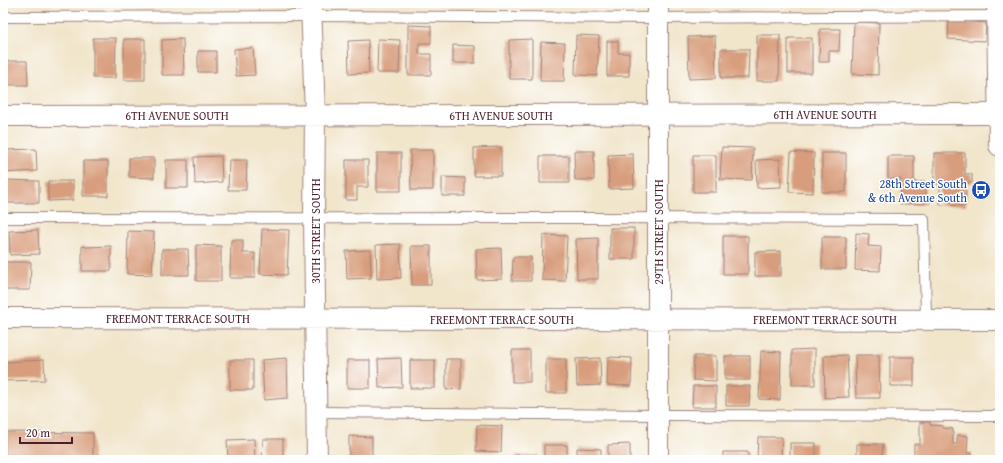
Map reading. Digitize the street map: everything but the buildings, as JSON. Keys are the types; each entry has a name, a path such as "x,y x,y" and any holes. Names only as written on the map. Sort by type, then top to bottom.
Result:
{"street":[{"name":"30TH STREET SOUTH","path":"312,10 315,115 314,219 317,460"},
{"path":"998,10 1000,145"},
{"name":"29TH STREET SOUTH","path":"658,11 658,460"},
{"name":"6TH AVENUE SOUTH","path":"3,116 1000,114"},
{"name":"FREEMONT TERRACE SOUTH","path":"3,318 1000,320"}],"lane":[{"path":"3,17 312,10 998,10"},
{"path":"3,218 314,219 658,217 924,219 926,320"},
{"path":"317,412 1000,416"}],"place":[{"name":"28th Street South & 6th Avenue South","path":"981,190"}]}
